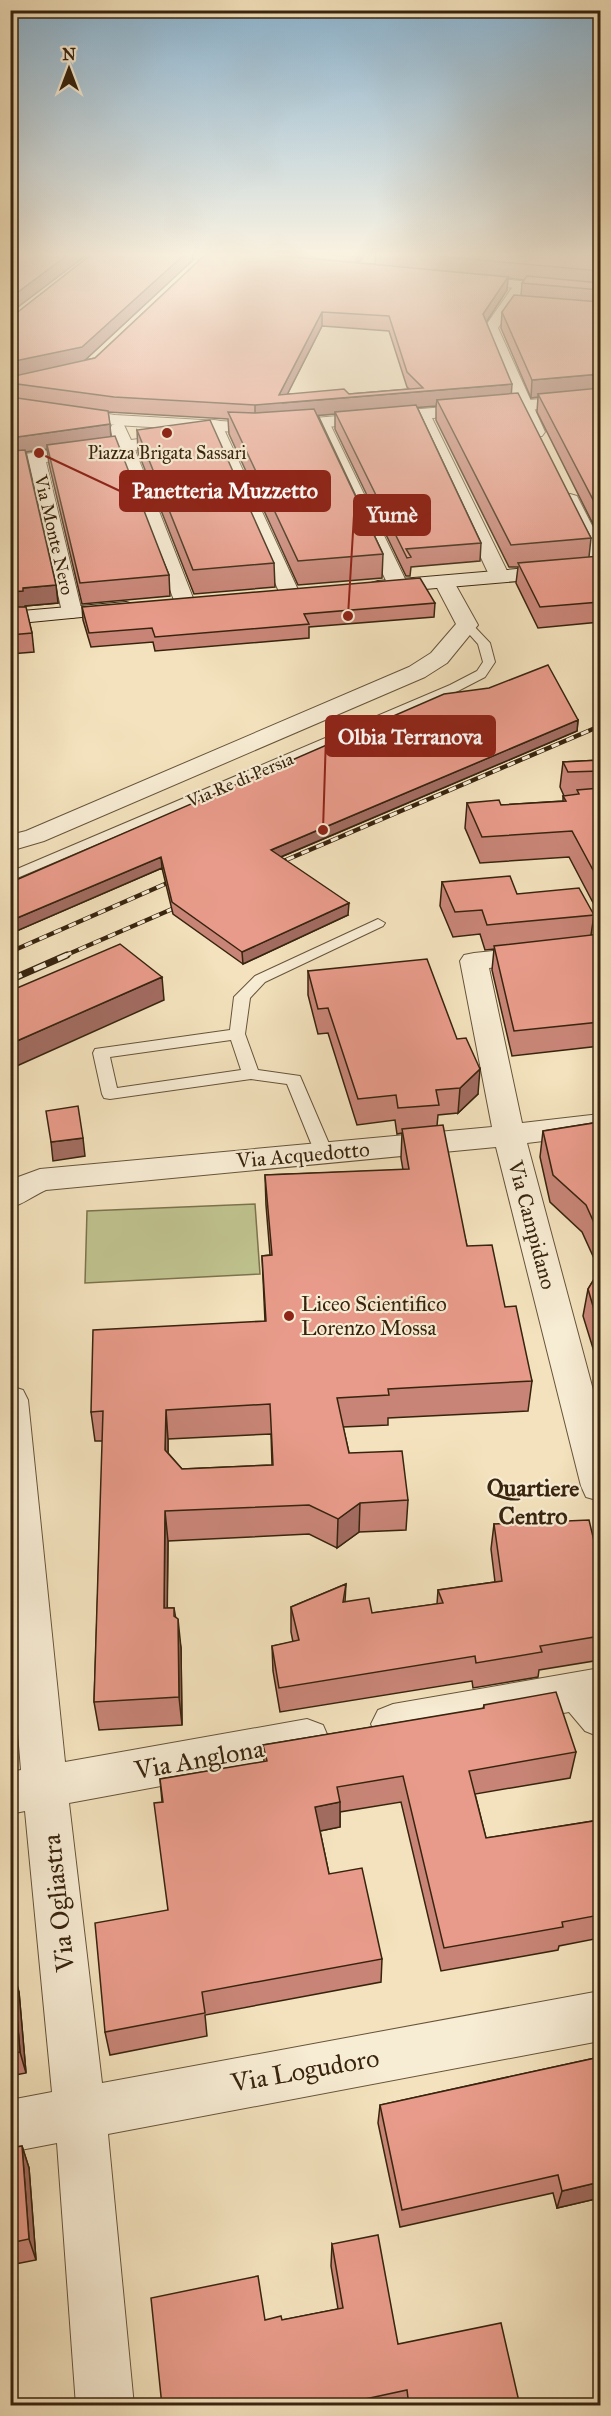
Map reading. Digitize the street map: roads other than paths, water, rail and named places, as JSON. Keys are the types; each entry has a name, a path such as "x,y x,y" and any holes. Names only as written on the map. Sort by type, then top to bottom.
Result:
{"street":[{"path":"507,367 523,406 545,449"},
{"path":"10,461 127,448 216,430 423,416 600,399"},
{"path":"10,405 115,420 216,430"},
{"path":"423,416 500,577"},
{"path":"115,420 127,448 175,604 209,601"},
{"path":"322,424 398,585"},
{"path":"216,430 290,594"},
{"name":"Via Monte Nero","path":"36,458 72,612"},
{"path":"565,489 600,559"},
{"path":"355,589 600,568"},
{"name":"Via Re di Persia","path":"10,843 34,836 417,672 440,658 467,625 444,582"},
{"path":"267,596 312,592"},
{"path":"10,618 143,607"},
{"name":"Via Campidano","path":"600,948 474,961 509,1136 600,1486"},
{"name":"Via Acquedotto","path":"10,1197 16,1191 40,1180 509,1136 600,1124"},
{"name":"Via Ogliastra","path":"10,1400 28,1789 80,2112 105,2406"},
{"name":"Via Anglona","path":"28,1789 350,1732 593,1698"},
{"name":"Via Logudoro","path":"10,2126 600,2016"}],"lane":[{"name":"Via Re di Persia","path":"10,877 481,674 489,662 484,643 467,625"},
{"path":"251,1074 237,1034 242,998 260,979 378,923"},
{"path":"237,1034 101,1053 110,1094 251,1074 294,1080 324,1153"}],"railway":[{"path":"272,866 600,726"},
{"path":"10,952 181,877"},
{"path":"64,956 186,903"},
{"path":"10,980 67,955"}],"place":[{"name":"Piazza Brigata Sassari","path":"167,433"},
{"name":"Panetteria Muzzetto","path":"39,453"},
{"name":"Yumè","path":"348,616"},
{"name":"Olbia Terranova","path":"323,830"},
{"name":"Liceo Scientifico Lorenzo Mossa","path":"289,1316"}],"district":[{"name":"Quartiere Centro","path":"533,1502"}]}
